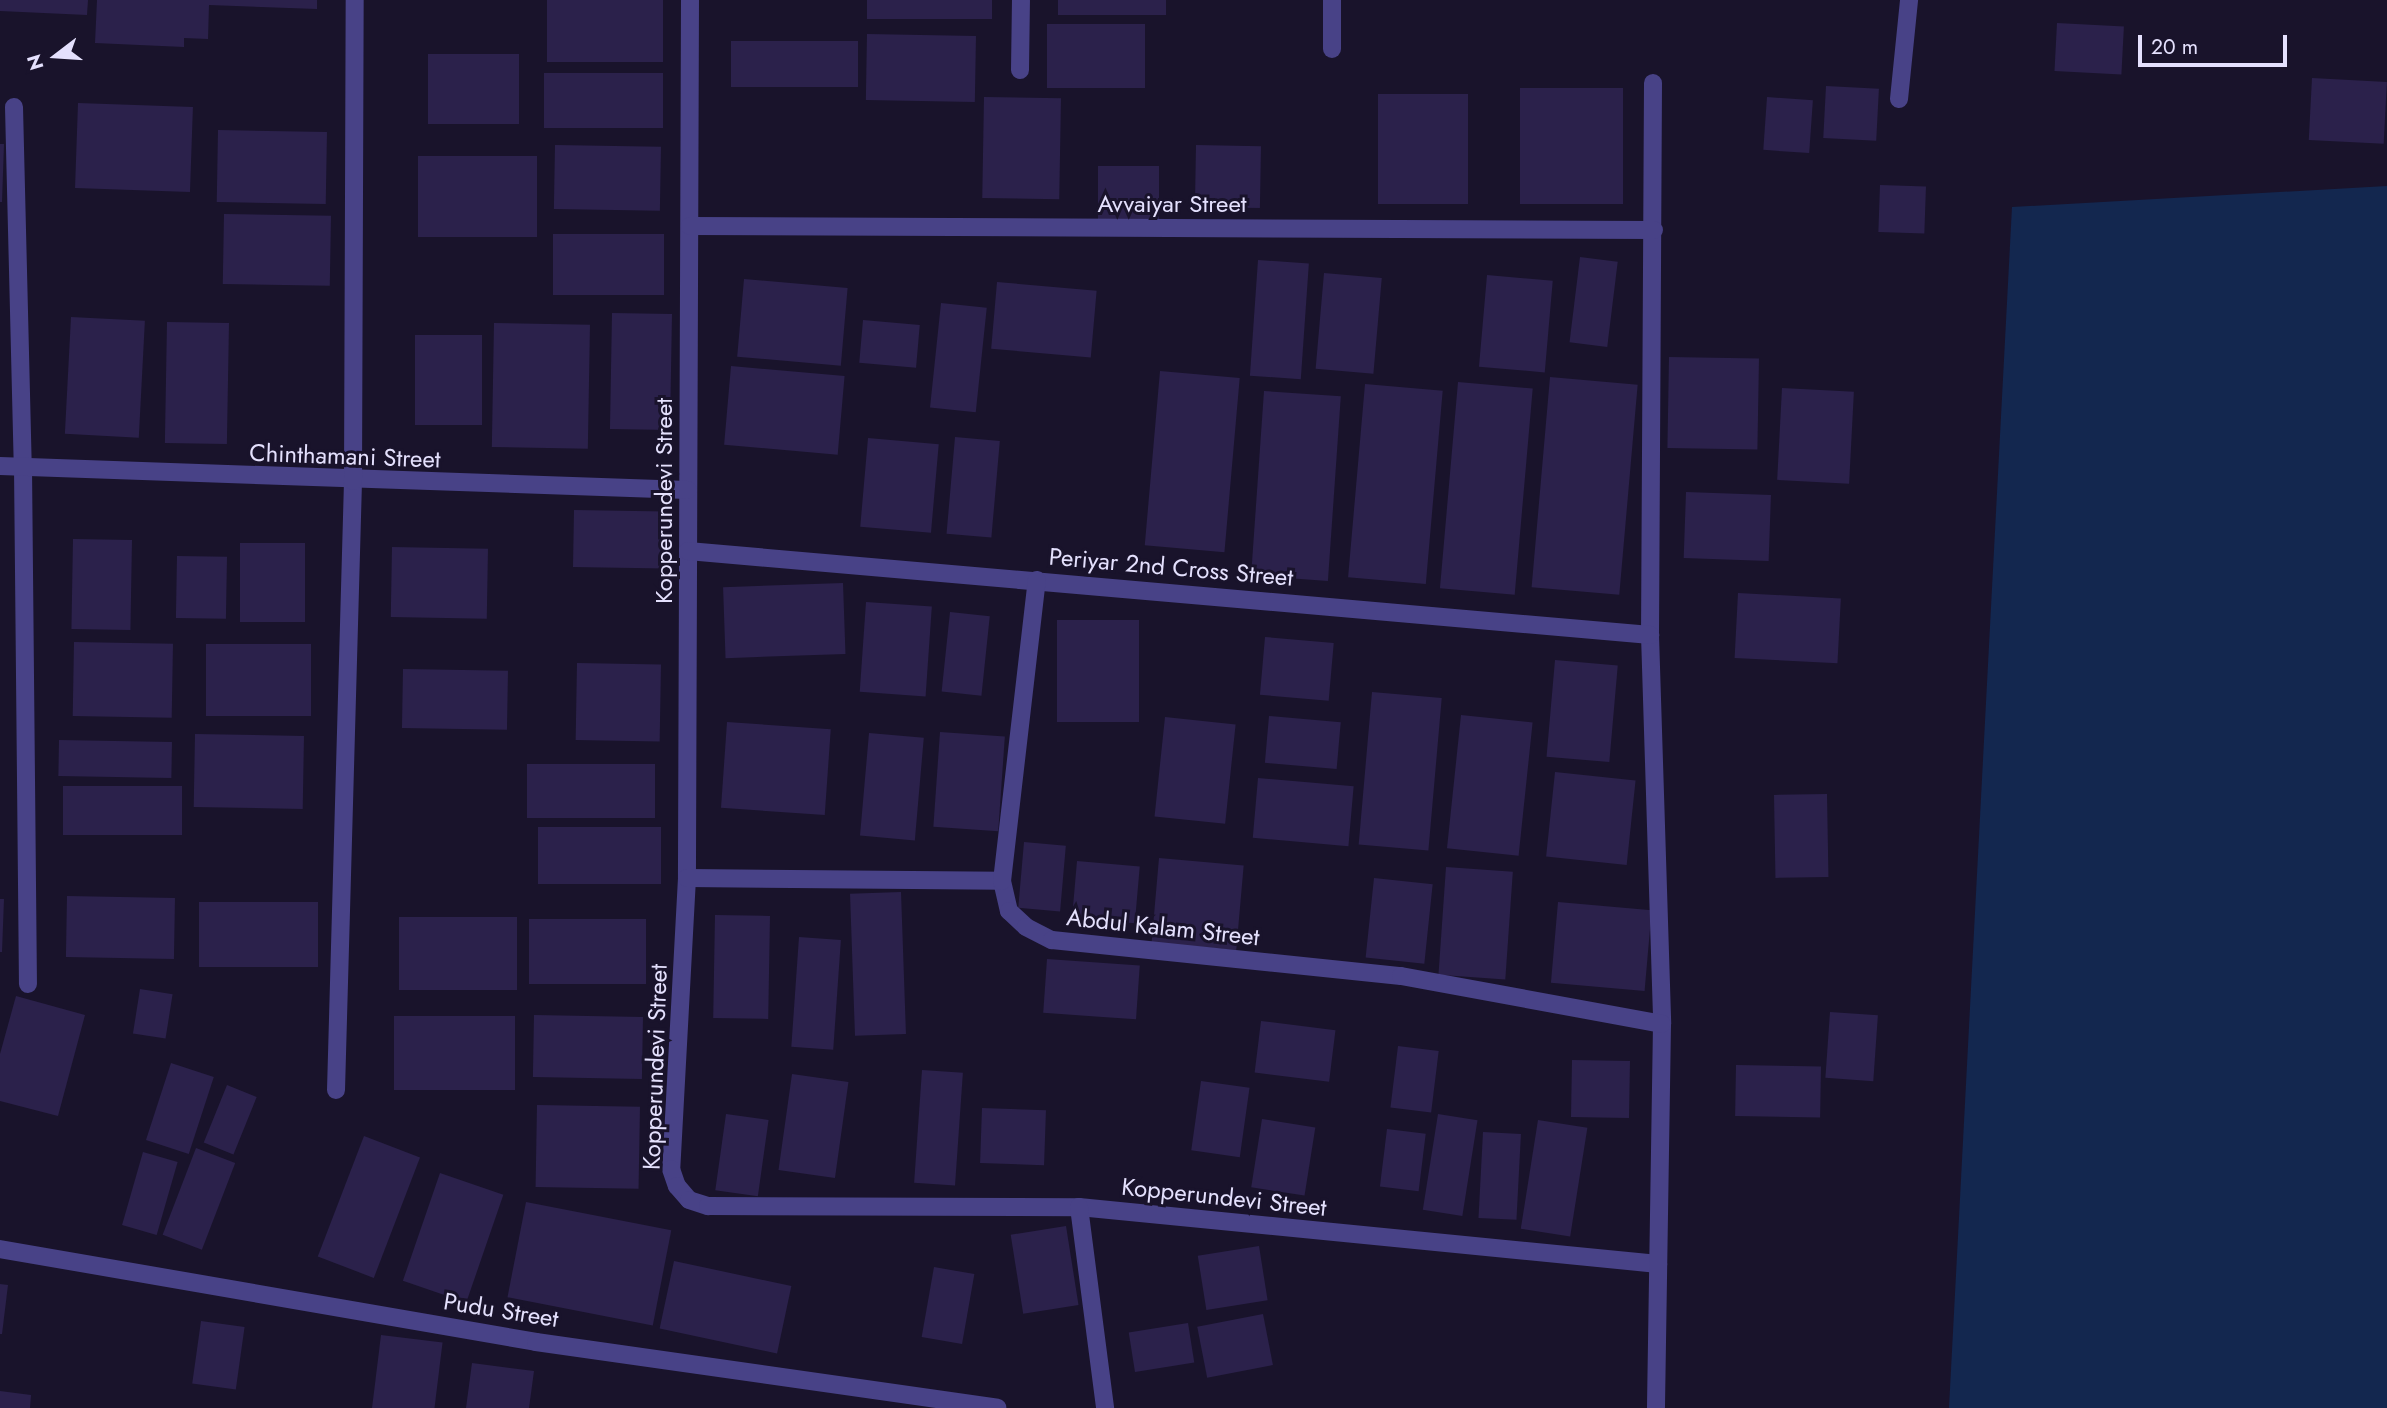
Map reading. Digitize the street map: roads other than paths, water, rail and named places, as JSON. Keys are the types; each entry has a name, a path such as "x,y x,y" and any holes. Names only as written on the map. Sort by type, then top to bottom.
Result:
{"street":[{"path":"336,1090 353,481 355,0"},
{"name":"Kopperundevi Street","path":"691,0 687,878 671,1169 689,1200 708,1206 1079,1207 1658,1264"},
{"path":"1020,70 1021,0"},
{"path":"1332,0 1332,49"},
{"path":"1899,99 1909,0"},
{"path":"1653,83 1650,635 1662,1024 1656,1408"},
{"path":"14,107 23,467 28,984"},
{"name":"Avvaiyar Street","path":"690,226 1654,230"},
{"name":"Chinthamani Street","path":"0,466 353,481 688,491"},
{"name":"Periyar 2nd Cross Street","path":"688,551 1650,635"},
{"path":"687,878 1002,881 1037,580"},
{"name":"Abdul Kalam Street","path":"1002,881 1009,911 1026,927 1052,940 1401,976 1662,1024"},
{"path":"1079,1207 1105,1408"},
{"name":"Pudu Street","path":"0,1249 878,1400 997,1408"}],"water":[{"path":"2387,186 2387,1408 1949,1408 2012,207"}]}
